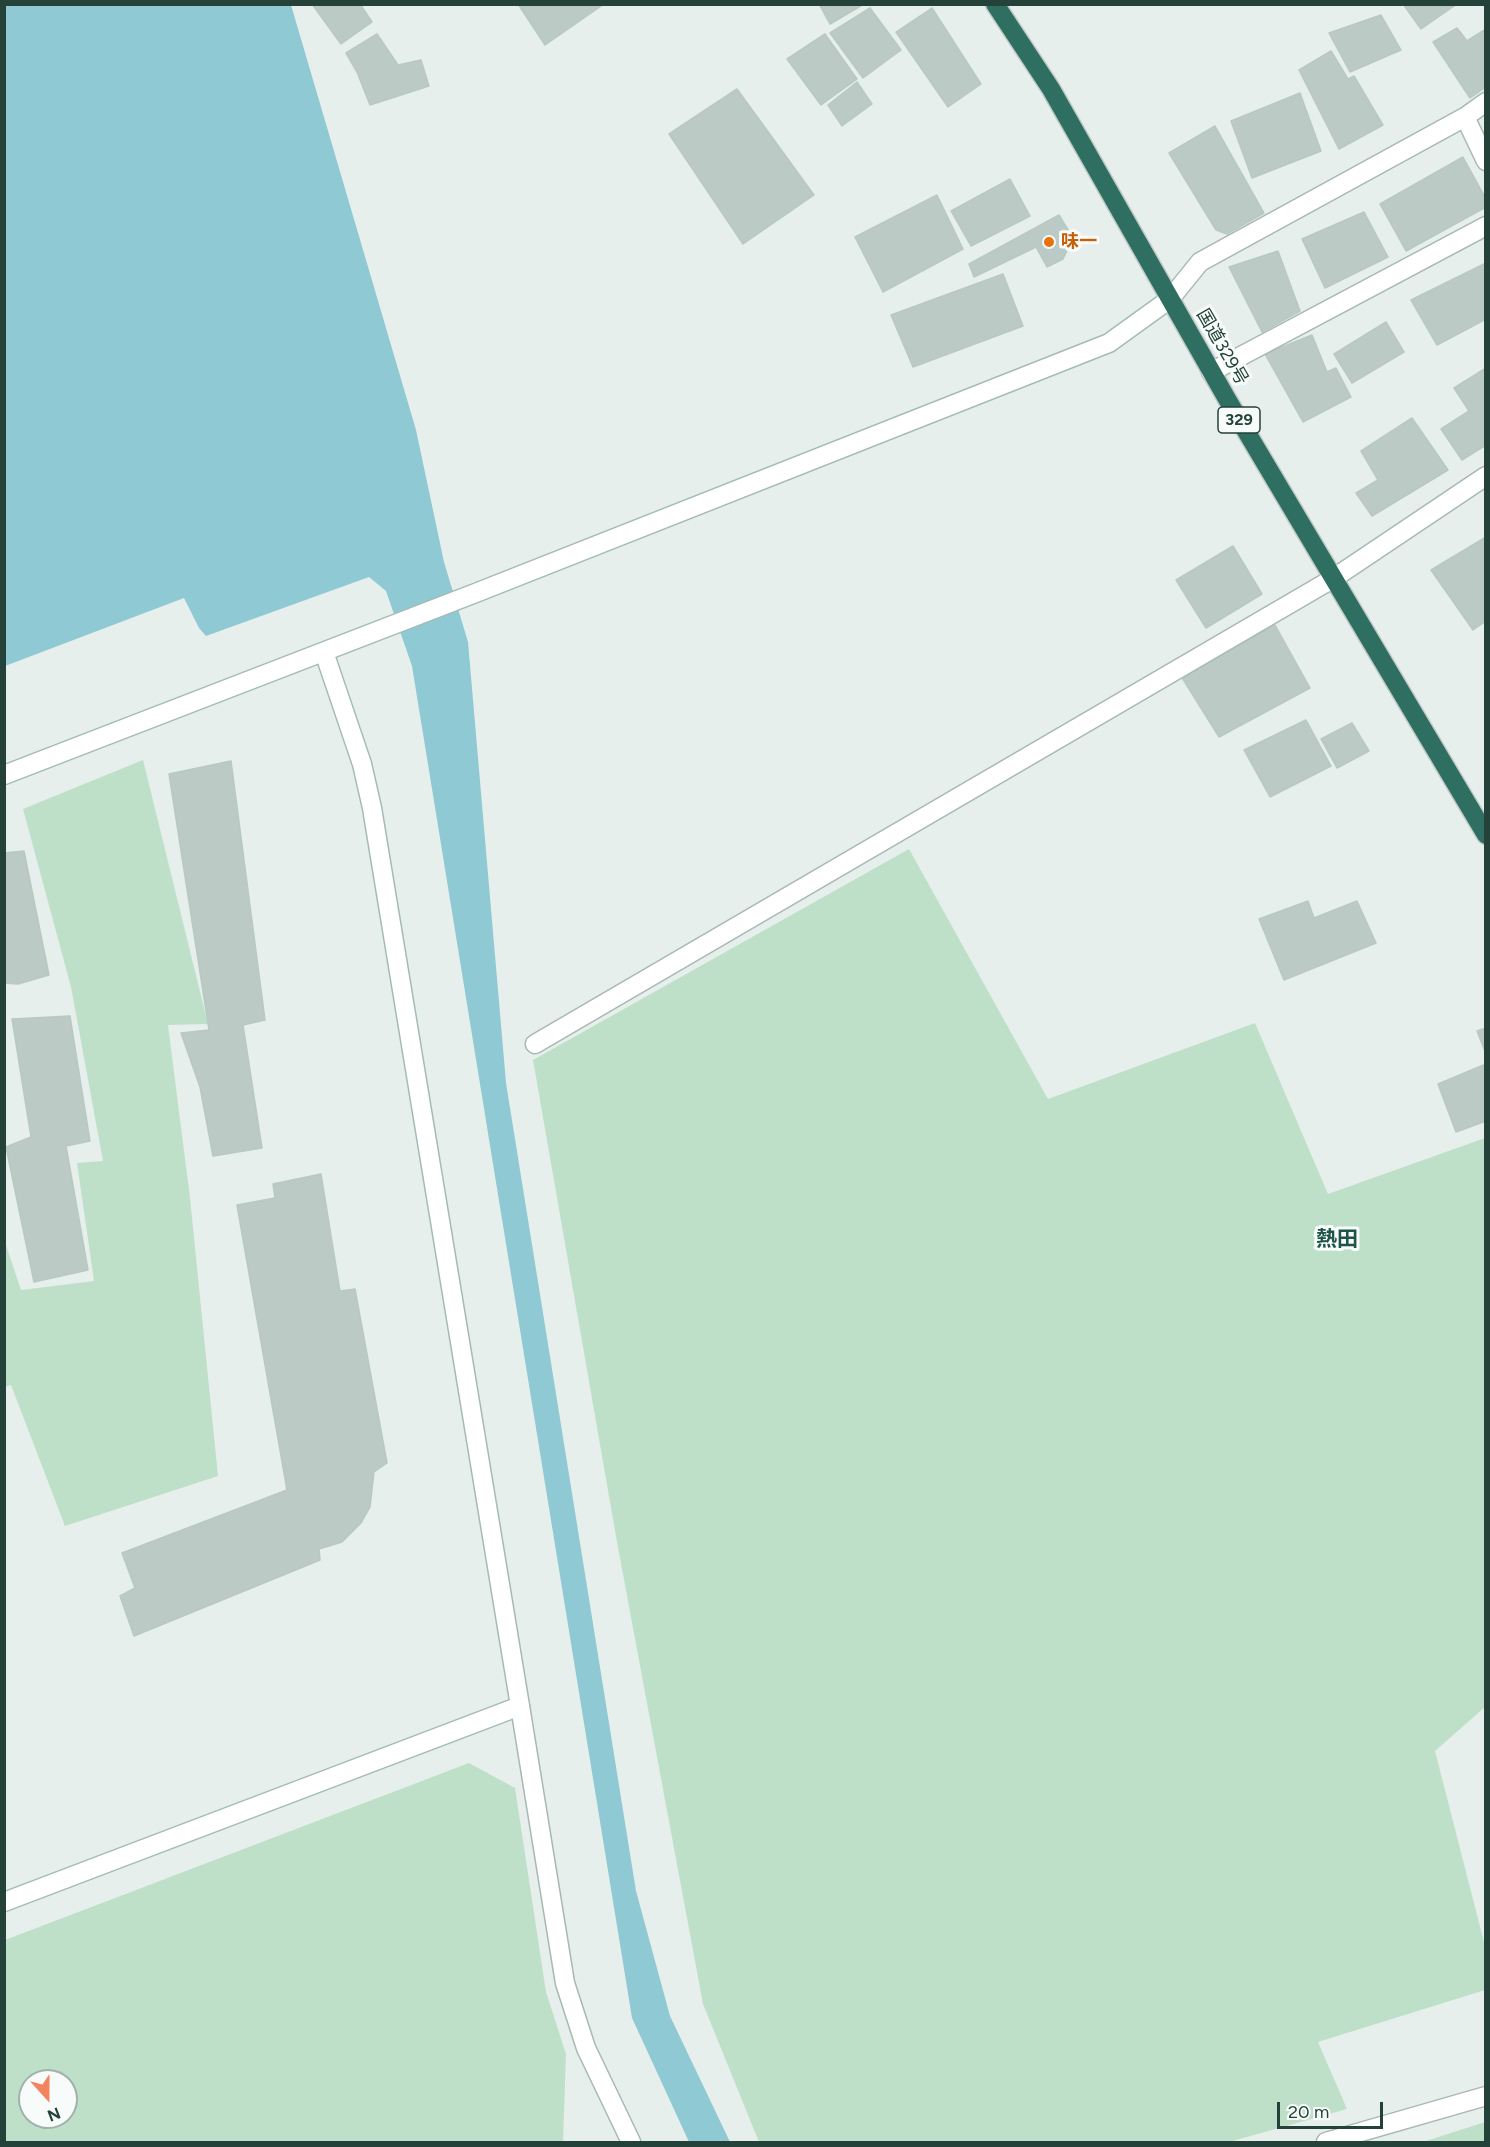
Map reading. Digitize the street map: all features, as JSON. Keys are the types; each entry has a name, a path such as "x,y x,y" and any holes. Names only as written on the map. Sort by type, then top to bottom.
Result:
{"highway":[{"name":"国道329号","path":"995,4 1051,89 1211,372 1334,578 1480,811 1485,835"}],"street":[{"path":"4,775 376,632 1109,343 1170,299 1200,262 1465,117 1485,102"},
{"path":"1465,117 1485,161"},
{"path":"1211,372 1485,226"},
{"path":"535,1044 1334,578 1485,476"},
{"path":"324,652 362,764 372,808 565,1983 586,2048 631,2142"},
{"path":"4,1902 520,1706"},
{"path":"1326,2142 1485,2096"}],"green space":[{"path":"143,760 208,1024 168,1025 190,1198 218,1476 65,1526 11,1385 5,1387 5,1242 21,1290 94,1281 77,1163 103,1161 71,987 23,809"},
{"path":"909,849 1048,1099 1255,1023 1328,1194 1485,1138 1485,1707 1435,1751 1485,1946 1485,1990 1318,2042 1347,2109 1229,2142 759,2142 703,2004 617,1542 533,1060"},
{"path":"469,1763 515,1788 546,1992 566,2054 563,2142 5,2142 5,1940"},
{"path":"1485,2122 1485,2142 1423,2142"}],"water":[{"path":"5,5 291,5 416,430 444,562 468,642 506,1083 636,1891 670,2016 730,2142 689,2142 632,2018 412,666 386,591 369,577 206,636 199,628 184,598 5,666"}],"building":[{"path":"312,4 360,4 372,22 341,44"},
{"path":"518,4 604,4 545,45"},
{"path":"819,4 864,4 830,24"},
{"path":"1403,4 1457,4 1421,29"},
{"path":"870,8 901,50 863,78 830,33"},
{"path":"932,8 981,84 948,107 896,32"},
{"path":"1381,15 1401,50 1350,72 1329,33"},
{"path":"1457,28 1467,41 1486,29 1486,87 1470,98 1433,42"},
{"path":"377,34 398,65 421,60 429,86 370,105 357,72 346,53"},
{"path":"825,34 857,79 821,105 787,59"},
{"path":"1331,51 1348,79 1354,76 1383,125 1339,149 1299,70"},
{"path":"857,82 872,104 842,126 828,105"},
{"path":"737,89 814,195 743,244 669,134"},
{"path":"1300,93 1321,151 1252,178 1231,121"},
{"path":"1215,126 1264,213 1227,234 1216,230 1169,153"},
{"path":"1463,157 1486,199 1486,207 1406,251 1380,204"},
{"path":"1010,179 1030,216 971,246 951,211"},
{"path":"937,195 963,249 883,292 855,237"},
{"path":"1364,212 1388,257 1325,288 1302,239"},
{"path":"1059,215 1073,238 1063,259 1047,267 1036,247 974,277 969,264"},
{"path":"1278,251 1300,311 1262,332 1229,267"},
{"path":"1486,263 1486,319 1437,345 1411,300"},
{"path":"1003,274 1023,326 913,367 891,315"},
{"path":"1386,322 1404,352 1352,383 1334,354"},
{"path":"1312,335 1327,372 1336,368 1351,397 1303,422 1265,354"},
{"path":"1486,368 1486,445 1462,460 1441,429 1469,411 1454,388"},
{"path":"1412,418 1448,470 1372,516 1356,493 1378,480 1361,451"},
{"path":"1486,537 1486,621 1473,630 1431,570"},
{"path":"1233,546 1262,594 1206,628 1176,580"},
{"path":"1275,625 1310,688 1219,737 1181,676"},
{"path":"1306,720 1331,766 1270,797 1244,750"},
{"path":"1352,723 1369,751 1337,768 1321,739"},
{"path":"231,761 265,1020 243,1025 262,1148 213,1156 200,1087 181,1033 209,1030 169,774"},
{"path":"24,851 49,975 18,984 4,983 4,853"},
{"path":"1308,901 1314,918 1357,901 1376,943 1284,980 1259,919"},
{"path":"70,1016 90,1141 66,1146 88,1270 34,1282 6,1147 31,1137 12,1019"},
{"path":"1486,1028 1486,1054 1477,1031"},
{"path":"1486,1064 1486,1121 1456,1132 1438,1084"},
{"path":"321,1174 340,1291 355,1289 387,1463 374,1472 370,1507 361,1523 342,1542 319,1549 320,1560 134,1636 120,1596 135,1588 122,1553 287,1490 237,1205 275,1198 273,1184"}],"place":[{"name":"味一","path":"1049,242"}],"district":[{"name":"熱田","path":"1337,1240"}]}
